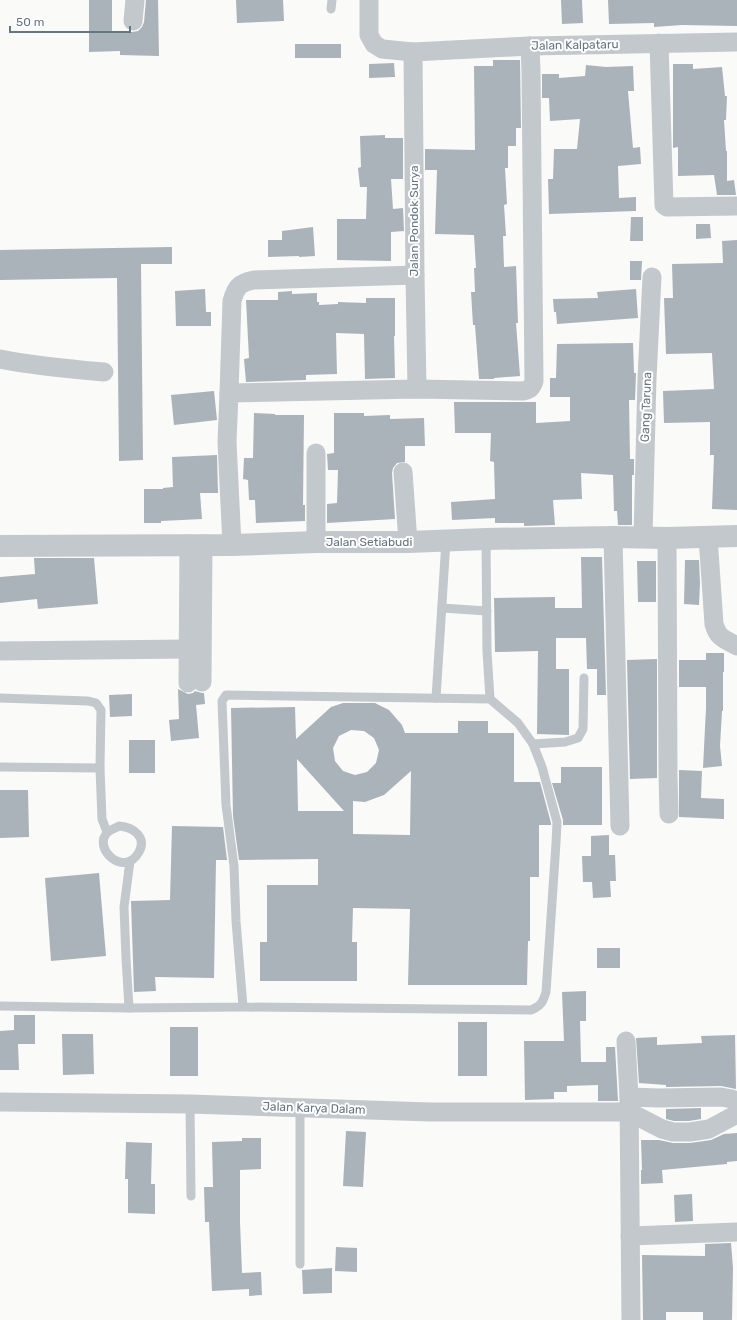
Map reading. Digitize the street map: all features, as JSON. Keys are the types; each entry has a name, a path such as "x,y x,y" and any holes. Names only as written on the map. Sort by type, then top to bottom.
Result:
{"street":[{"path":"133,21 135,0"},
{"name":"Jalan Kalpataru","path":"369,0 369,35 374,44 382,49 414,52 530,46 737,42"},
{"path":"659,43 664,205 667,207 737,206"},
{"path":"229,393 417,390 523,391 530,389 533,386 530,46"},
{"name":"Jalan Pondok Surya","path":"414,52 414,274 417,390"},
{"path":"232,545 227,442 232,301 239,286 245,282 254,280 414,274"},
{"name":"Gang Taruna","path":"642,537 652,277"},
{"path":"0,359 27,364 104,372"},
{"path":"316,453 316,542"},
{"path":"403,472 408,542"},
{"path":"613,536 620,826"},
{"name":"Jalan Setiabudi","path":"0,546 232,545 613,536 667,538 737,536"},
{"path":"708,537 714,624 716,633 726,641 737,646"},
{"path":"667,538 669,814"},
{"path":"196,544 195,682 188,649 196,544"},
{"path":"0,651 188,649"},
{"path":"626,1041 629,1104 631,1320"},
{"name":"Jalan Karya Dalam","path":"0,1102 190,1104 430,1112 629,1104 659,1098 722,1097 732,1099 737,1102"},
{"path":"659,1098 662,1129"},
{"path":"629,1104 662,1129 673,1132 690,1132 709,1129 737,1112"},
{"path":"630,1236 737,1232"}],"lane":[{"path":"486,539 490,699"},
{"path":"436,698 446,541"},
{"path":"442,608 487,611"},
{"path":"533,744 565,742 578,738 583,729 584,678"},
{"path":"0,1006 129,1008 243,1007 524,1011 538,1008 542,1004 546,992 557,822 542,767 533,744 518,723 490,699 226,695 224,697 222,702 226,805 234,866 236,921 243,1007"},
{"path":"0,698 88,701 96,703 101,710 100,768 102,819 107,832 104,843 106,852 112,859 120,863 130,861 136,857 140,850 141,843 139,836 134,830 127,826 120,826 107,832"},
{"path":"0,768 100,768"},
{"path":"129,1008 124,907 130,861"},
{"path":"190,1104 191,1196"},
{"path":"300,1108 300,1264"}],"building":[{"path":"89,0 112,0 112,31 132,32 138,31 142,27 144,22 146,0 158,0 159,56 120,55 120,51 89,52"},
{"path":"236,0 283,0 284,21 237,23"},
{"path":"561,0 582,0 583,23 562,24"},
{"path":"608,0 737,0 737,26 682,25 654,27 654,23 609,24"},
{"path":"295,44 341,44 341,58 295,58"},
{"path":"493,60 520,60 521,128 516,128 516,146 508,146 508,168 505,168 507,204 504,205 506,236 503,236 504,267 516,266 518,323 516,323 520,376 479,379 471,292 475,292 474,268 476,268 474,235 435,234 437,170 425,170 425,149 475,150 474,66 493,66"},
{"path":"394,63 395,77 369,78 369,64"},
{"path":"673,64 693,64 693,69 722,67 725,96 727,96 726,120 724,120 727,151 727,181 734,180 736,195 717,195 714,175 678,176 678,147 673,148"},
{"path":"586,65 606,67 633,66 634,91 628,91 633,148 640,147 641,164 618,166 619,198 636,197 636,211 549,214 548,179 553,179 554,149 577,149 580,119 550,121 549,98 542,98 542,74 559,74 559,78 585,76"},
{"path":"385,135 385,138 403,138 403,179 391,179 393,209 403,208 404,231 391,232 391,261 337,260 337,219 366,219 367,187 360,187 358,168 361,167 360,136"},
{"path":"631,217 643,217 643,241 630,241"},
{"path":"696,224 710,224 711,238 696,239"},
{"path":"313,227 315,256 268,257 268,240 282,240 282,231"},
{"path":"737,240 737,510 712,509 714,455 710,455 710,422 664,423 663,391 714,389 712,353 666,354 664,298 673,298 672,264 723,263 722,241"},
{"path":"172,247 172,264 141,264 143,460 119,461 117,278 0,280 0,250"},
{"path":"630,261 642,261 641,280 630,280"},
{"path":"205,289 206,312 211,312 211,326 176,326 175,291"},
{"path":"636,289 638,318 557,324 553,299 598,298 597,292"},
{"path":"292,291 292,294 317,293 317,302 319,302 319,305 338,304 338,302 366,303 366,298 395,298 395,378 365,379 364,334 336,333 337,374 306,375 306,380 246,382 244,359 249,358 246,300 278,300 278,292"},
{"path":"633,343 634,373 636,373 635,400 629,400 630,459 634,459 634,475 632,475 632,525 618,525 617,511 614,511 613,475 581,473 582,499 553,500 555,525 524,526 524,523 495,523 495,518 452,520 451,502 495,499 494,462 490,461 491,433 455,433 454,402 536,402 536,423 570,421 570,397 550,397 550,378 556,378 557,344"},
{"path":"214,391 217,420 174,425 171,395"},
{"path":"254,413 304,415 303,505 305,505 305,521 256,523 255,500 249,500 248,480 243,479 244,458 253,458"},
{"path":"334,413 364,413 364,416 390,415 390,419 424,418 425,446 405,446 405,462 397,463 393,468 395,519 327,523 327,504 337,503 338,470 328,470 327,454 334,453"},
{"path":"217,455 218,493 200,493 202,519 144,523 144,489 163,489 173,487 172,457"},
{"path":"581,557 602,557 606,695 597,695 597,669 587,669 586,638 556,638 556,669 569,669 569,735 537,734 538,651 495,652 494,598 555,597 555,608 582,608"},
{"path":"34,558 94,558 98,604 38,609 37,599 0,603 0,577 35,574"},
{"path":"685,560 699,560 699,605 684,604"},
{"path":"637,561 656,561 656,602 638,602"},
{"path":"706,653 724,653 723,711 720,746 722,766 703,768 706,687 679,687 679,660 706,660"},
{"path":"657,659 657,778 630,779 627,660"},
{"path":"178,689 188,694 195,691 204,693 205,704 196,705 199,738 171,741 169,720 179,719"},
{"path":"132,694 132,716 110,717 109,695"},
{"path":"343,703 375,703 389,710 402,725 405,733 458,733 458,721 488,721 488,733 514,733 514,782 540,782 551,823 551,825 539,825 539,877 530,877 530,941 528,941 527,985 408,985 410,909 353,908 352,942 357,942 357,981 260,981 260,942 267,942 267,885 318,885 318,859 239,860 233,816 231,708 295,707 296,739 331,707","holes":["351,730 364,731 374,738 379,750 376,763 367,772 355,775 343,771 335,761 333,748 339,736","297,759 344,811 298,811","411,771 410,835 353,834 353,801 365,802 384,795"]},
{"path":"129,740 155,740 155,773 129,773"},
{"path":"561,767 602,767 602,825 563,825 563,820 552,783 561,783"},
{"path":"679,770 702,771 701,798 724,799 724,819 679,817"},
{"path":"0,790 28,790 29,837 0,838"},
{"path":"172,826 223,827 227,860 216,860 214,978 155,977 156,991 134,992 131,901 170,900"},
{"path":"609,835 609,855 615,855 616,881 610,881 611,897 593,898 592,882 583,882 582,856 591,856 591,836"},
{"path":"99,873 106,956 51,961 45,878"},
{"path":"597,948 620,948 620,968 597,968"},
{"path":"586,991 586,1021 580,1021 581,1062 606,1062 606,1047 615,1047 618,1101 598,1101 598,1085 567,1086 567,1092 554,1092 554,1099 525,1100 524,1041 564,1041 562,992"},
{"path":"14,1015 35,1015 35,1044 18,1044 19,1070 0,1070 0,1031 14,1030"},
{"path":"458,1022 487,1022 487,1076 458,1076"},
{"path":"170,1027 198,1027 198,1076 170,1076"},
{"path":"62,1034 93,1034 94,1074 63,1075"},
{"path":"735,1035 736,1089 721,1086 666,1087 666,1085 639,1083 636,1038 657,1037 657,1045 702,1043 701,1036"},
{"path":"701,1108 701,1119 674,1121 666,1119 666,1109"},
{"path":"346,1131 366,1132 363,1187 343,1186"},
{"path":"737,1133 737,1161 727,1162 727,1164 662,1170 663,1183 641,1184 641,1140 690,1143 711,1140 724,1134"},
{"path":"242,1138 261,1138 261,1169 240,1170 240,1222 242,1273 261,1272 262,1295 249,1296 249,1289 212,1291 209,1222 205,1222 204,1187 213,1187 212,1142 242,1141"},
{"path":"126,1142 152,1143 151,1184 155,1184 155,1214 128,1213 128,1179 125,1179"},
{"path":"692,1194 693,1221 675,1222 674,1195"},
{"path":"731,1243 733,1268 732,1320 703,1320 703,1312 666,1312 666,1320 643,1320 642,1255 705,1256 705,1244"},
{"path":"336,1247 357,1248 357,1272 335,1271"},
{"path":"332,1268 332,1293 303,1294 302,1270"}]}
